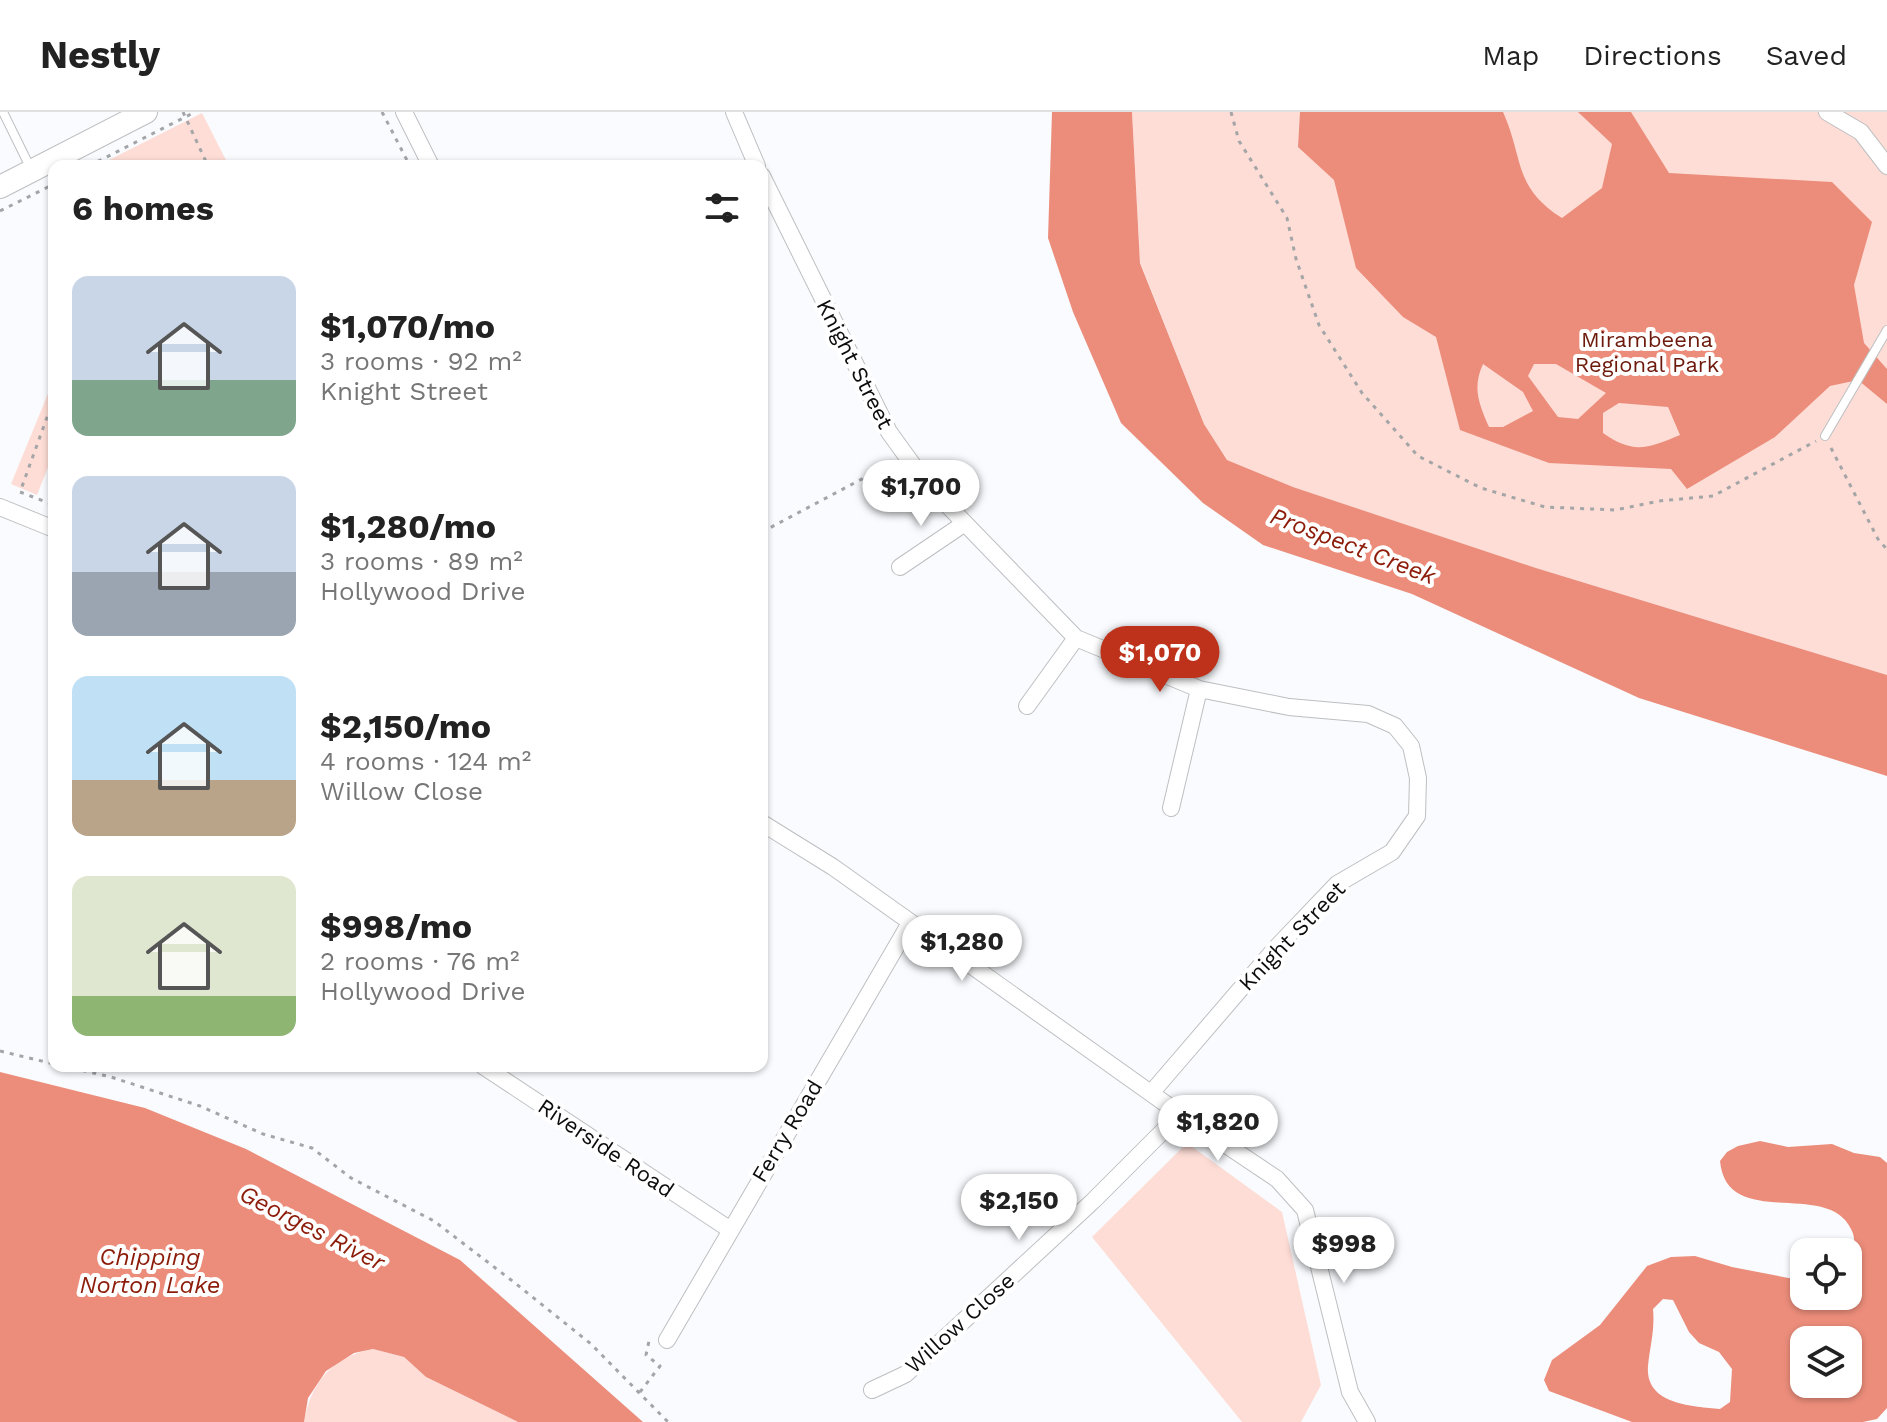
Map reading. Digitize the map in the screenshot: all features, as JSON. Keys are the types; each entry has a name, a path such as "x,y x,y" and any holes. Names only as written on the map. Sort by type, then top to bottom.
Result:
{"street":[{"path":"50,160 120,118 146,112"},
{"path":"404,112 428,160"},
{"path":"734,112 754,160"},
{"path":"1827,112 1861,132 1887,166"},
{"path":"0,187 48,161"},
{"name":"Knight Street","path":"768,188 889,432 926,483 1076,638 1199,689 1289,707 1368,714 1395,726 1411,746 1418,778 1417,816 1392,852 1337,884 1274,950 1152,1092"},
{"path":"0,507 48,527"},
{"path":"900,567 965,523"},
{"path":"1027,706 1076,638"},
{"path":"1171,808 1199,689"},
{"path":"768,827 821,858 1180,1114 1277,1179 1305,1210 1350,1392 1367,1422"},
{"name":"Ferry Road","path":"667,1340 910,923"},
{"name":"Riverside Road","path":"492,1072 729,1229"},
{"name":"Willow Close","path":"872,1390 906,1374 1093,1201 1180,1114"}],"lane":[{"path":"3,112 32,171"},
{"path":"1825,436 1887,330"}],"path":[{"path":"183,112 205,160"},
{"path":"101,160 195,112"},
{"path":"382,112 407,160"},
{"path":"1231,112 1239,141 1287,218 1296,259 1319,325 1362,393 1418,456 1481,488 1545,507 1615,510 1659,501 1713,496 1825,436 1879,541 1887,549"},
{"path":"0,211 48,187"},
{"path":"48,415 20,492 48,503"},
{"path":"768,529 906,456"},
{"path":"0,1051 48,1063"},
{"path":"89,1072 200,1106 263,1134 312,1148 351,1178 434,1221 591,1344 668,1422"},
{"path":"640,1392 660,1366 646,1355 647,1345 654,1333 667,1340"}],"green space":[{"name":"Mirambeena Regional Park","path":"1132,112 1887,112 1887,675 1536,568 1293,487 1227,460 1204,424 1140,262"},
{"path":"202,113 226,160 109,160"},
{"path":"48,394 48,467 37,495 11,484"},
{"path":"1187,1143 1282,1212 1321,1385 1301,1422 1242,1422 1092,1237"},
{"path":"373,1349 404,1357 426,1377 518,1422 304,1422 312,1395 326,1374 346,1358"}],"water":[{"name":"Prospect Creek","path":"1052,112 1132,112 1140,263 1204,424 1227,460 1293,487 1536,568 1887,675 1887,776 1639,698 1412,594 1263,545 1203,503 1121,423 1073,312 1048,238"},
{"path":"1300,112 1503,112 1527,183 1546,206 1562,218 1602,188 1612,144 1578,112 1631,112 1669,173 1832,182 1872,222 1854,285 1864,343 1887,369 1887,404 1858,380 1830,386 1775,437 1687,489 1671,469 1549,463 1460,430 1436,337 1403,317 1356,268 1334,180 1298,147","holes":["1483,364 1523,392 1533,411 1503,427 1489,427 1478,396","1534,364 1556,364 1606,393 1578,419 1558,417 1528,376","1619,403 1668,407 1680,435 1658,444 1632,447 1603,433 1603,413"]},
{"name":"Chipping Norton Lake","path":"0,1072 145,1108 246,1149 460,1260 643,1422 518,1422 426,1377 404,1357 373,1349 354,1353 326,1371 308,1398 304,1422 0,1422"},
{"path":"1760,1141 1788,1147 1832,1144 1854,1153 1880,1157 1887,1163 1887,1408 1877,1419 1863,1422 1632,1422 1549,1391 1544,1380 1552,1360 1600,1325 1647,1266 1671,1257 1695,1256 1790,1278 1790,1310 1862,1310 1862,1238 1853,1238 1851,1229 1839,1214 1821,1207 1758,1200 1740,1194 1727,1182 1720,1161 1727,1152","holes":["1663,1299 1673,1300 1689,1332 1699,1343 1719,1352 1732,1369 1730,1402 1720,1409 1673,1401 1654,1389 1649,1379 1653,1309"]}],"water label":[{"name":"Georges River","path":"312,1228"}]}
